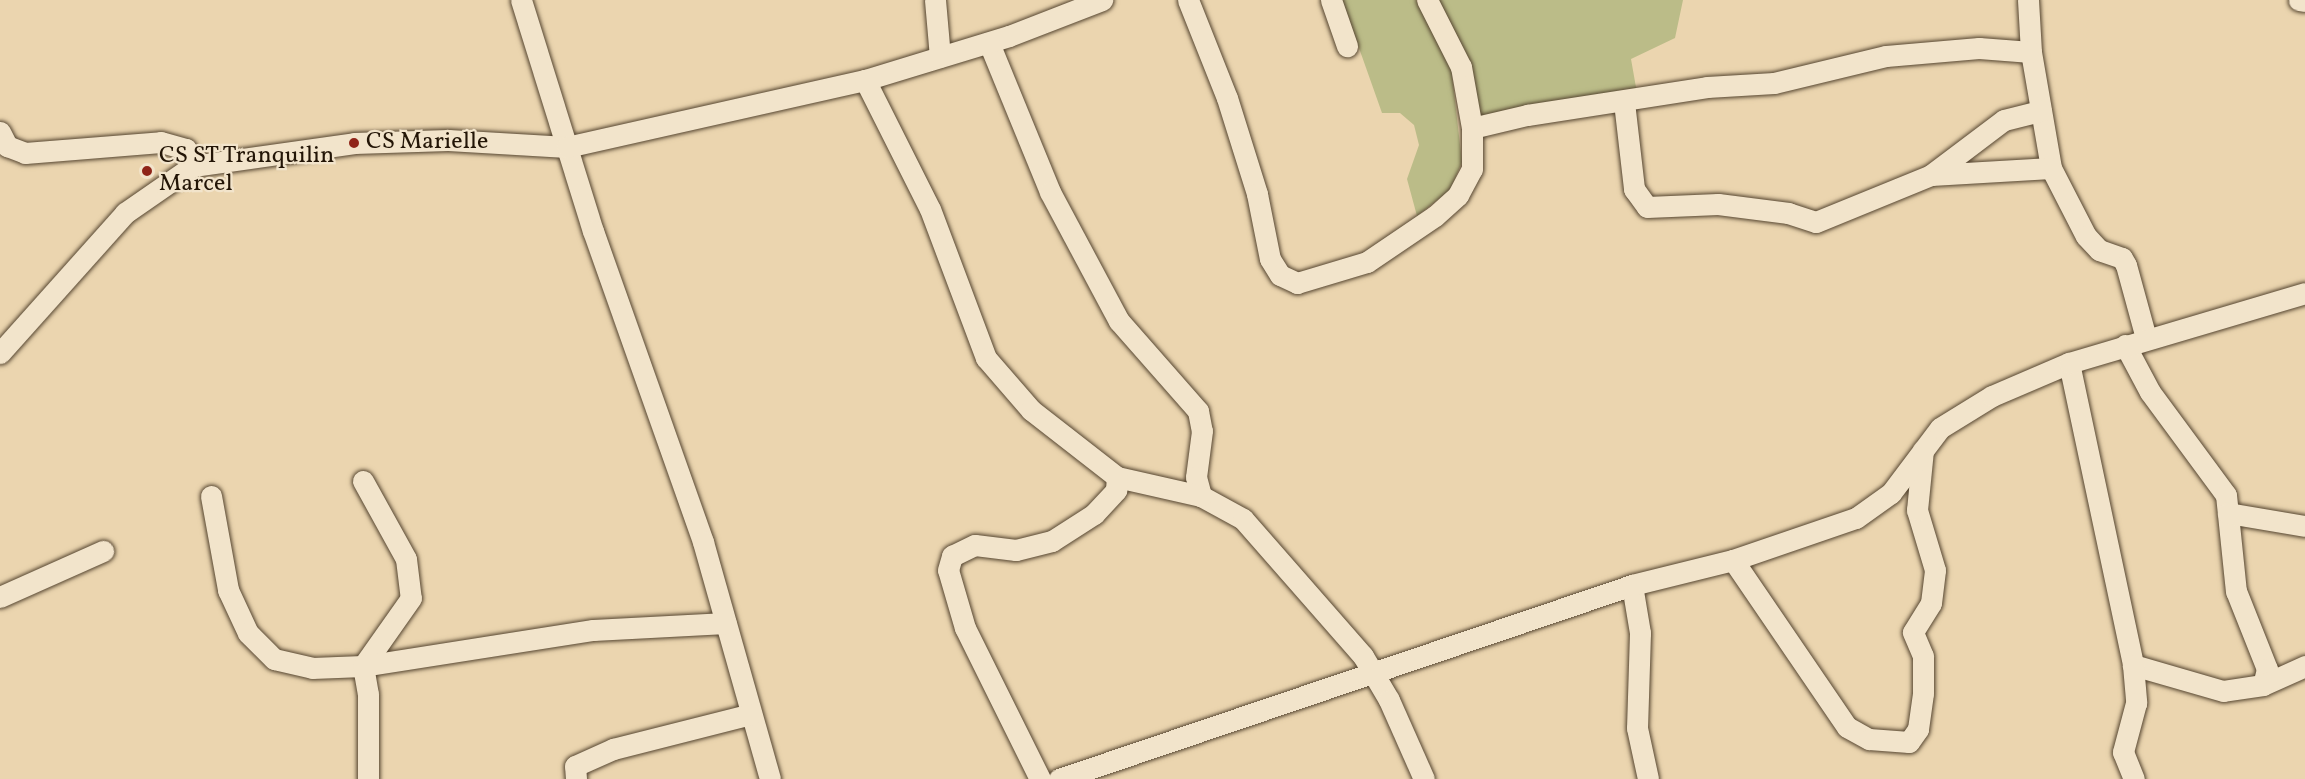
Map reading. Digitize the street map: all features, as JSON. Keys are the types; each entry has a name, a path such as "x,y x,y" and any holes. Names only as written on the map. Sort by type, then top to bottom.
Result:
{"street":[{"path":"521,0 567,147 703,542 770,779"},
{"path":"935,0 940,57"},
{"path":"0,353 125,213 193,166 354,143 448,140 567,147 865,80 989,43 1102,0"},
{"path":"1188,0 1237,130 1270,259 1281,275 1297,283 1367,262 1435,216 1458,195 1472,169 1472,128 1461,67 1427,0"},
{"path":"1331,0 1347,46"},
{"path":"2028,0 2031,52 2051,168 2086,236 2099,250 2122,258 2126,265 2146,338"},
{"path":"2299,0 2305,1"},
{"path":"989,43 1050,192 1119,321 1198,411 1202,431 1196,477 1201,496"},
{"path":"1472,128 1527,115 1624,102 1707,87 1774,83 1886,56 1979,48 2031,52"},
{"path":"865,80 930,210 986,358 1031,410 1117,477 1201,496 1243,519 1302,582 1375,675 1424,779"},
{"path":"1624,102 1634,189 1647,207 1718,204 1788,213 1816,222 1931,175 2004,120 2041,111"},
{"path":"2,143 25,153 59,153 161,142 186,149 193,166"},
{"path":"1931,175 2051,168"},
{"path":"1070,777 1375,675 1632,585 1733,560 1856,518 1891,493 1940,428 1992,396 2069,363 2146,338 2305,293"},
{"path":"2125,345 2150,392 2220,482 2228,513 2235,591 2267,669 2263,685"},
{"path":"2069,363 2133,665 2136,703 2123,752 2134,779"},
{"path":"1733,560 1847,727 1869,739 1909,742 1918,729 1923,693 1923,656 1913,632 1931,603 1935,570 1917,510 1923,450"},
{"path":"1040,779 965,628 948,570 952,556 975,546 1016,550 1052,541 1094,514 1116,490 1117,477"},
{"path":"363,481 406,559 411,598 363,666 368,694 368,779"},
{"path":"211,496 228,590 248,633 274,659 312,669 363,666 593,630 726,623"},
{"path":"2228,513 2305,526"},
{"path":"0,597 103,551"},
{"path":"1632,585 1640,633 1637,729 1648,779"},
{"path":"2133,665 2223,691 2263,685 2305,666"},
{"path":"576,779 576,766 613,749 751,714"}],"green space":[{"path":"1342,0 1416,0 1451,66 1462,162 1450,190 1417,216 1407,179 1419,145 1414,125 1400,113 1382,113"},
{"path":"1436,0 1683,0 1675,38 1631,59 1637,93 1476,118"}],"place":[{"name":"CS Marielle","path":"354,143"},
{"name":"CS ST Tranquilin Marcel","path":"147,171"}]}
